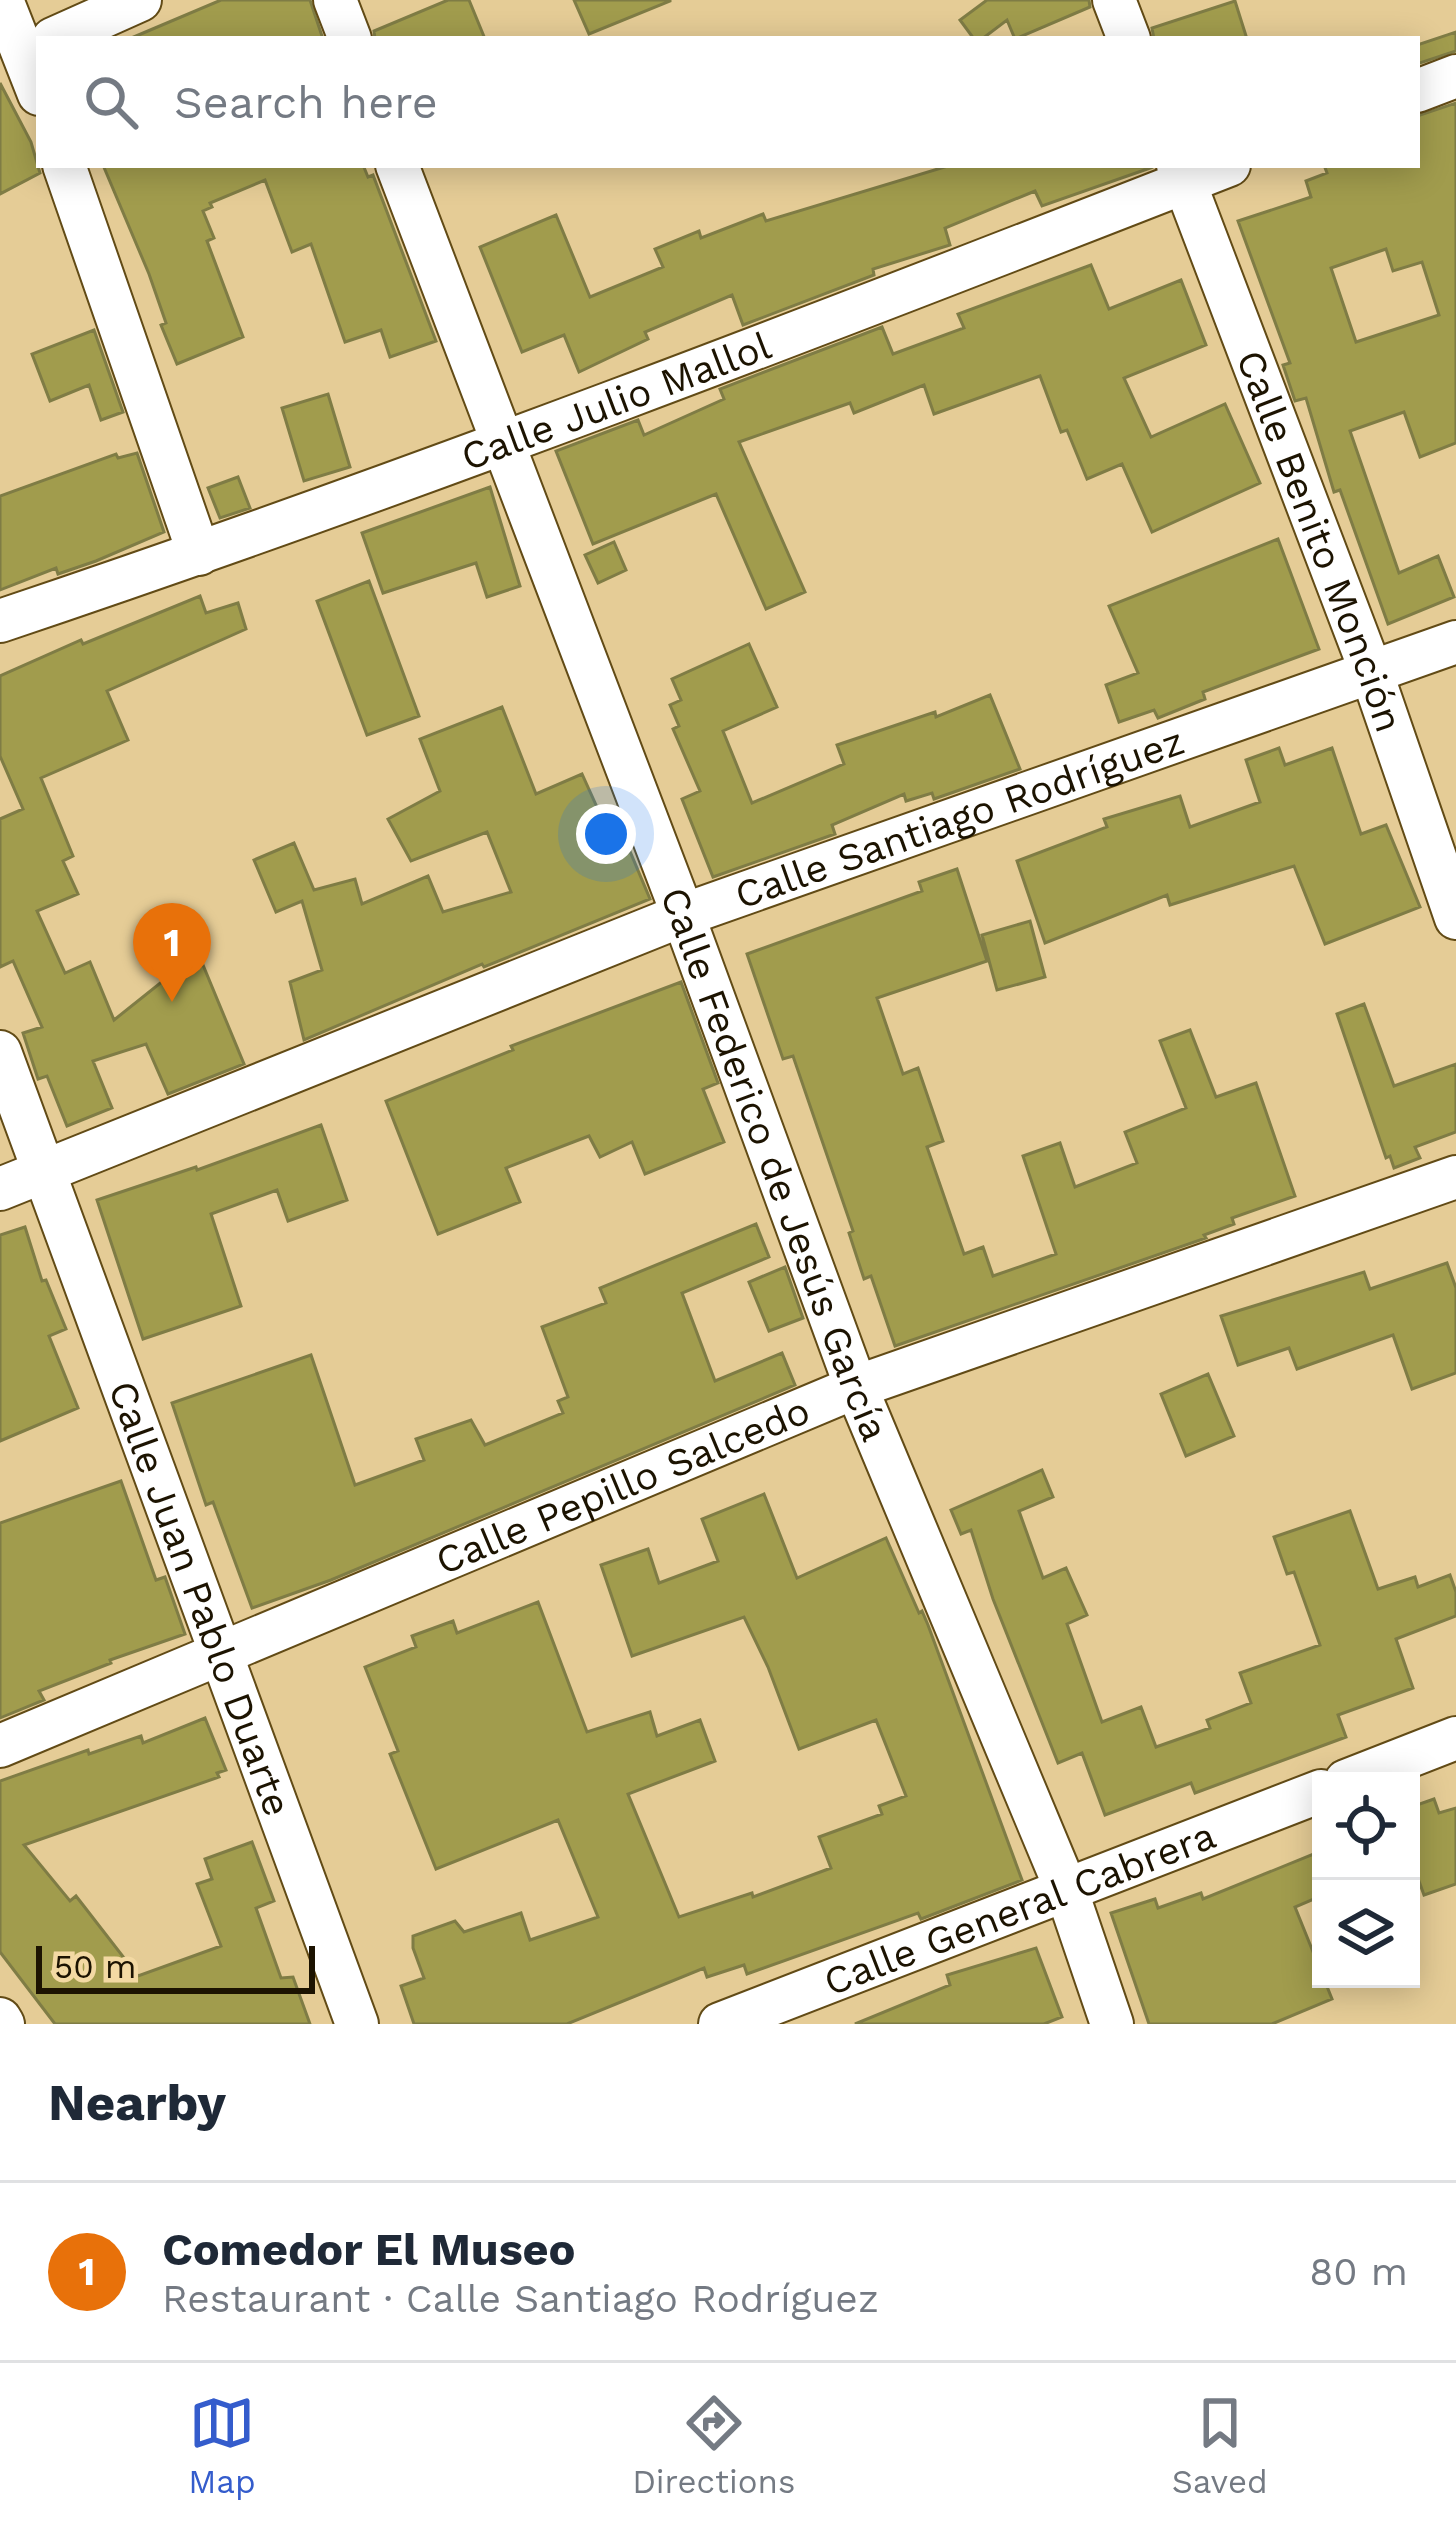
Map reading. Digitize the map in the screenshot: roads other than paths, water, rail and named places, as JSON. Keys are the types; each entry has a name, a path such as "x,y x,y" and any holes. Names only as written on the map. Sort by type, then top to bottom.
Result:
{"street":[{"path":"2,0 29,50 36,81"},
{"path":"60,36 140,0"},
{"path":"335,0 349,36"},
{"path":"1114,0 1128,36"},
{"path":"1420,91 1456,76"},
{"path":"65,168 200,554"},
{"name":"Calle Federico de Jesús García","path":"398,168 683,915 856,1387 1066,1889 1112,2024"},
{"name":"Calle Julio Mallol","path":"0,621 200,554 502,443 1182,174 1213,168"},
{"name":"Calle Benito Monción","path":"1182,174 1372,674 1456,918"},
{"name":"Calle Santiago Rodríguez","path":"0,1189 683,915 1456,643"},
{"name":"Calle Juan Pablo Duarte","path":"0,1052 357,2024"},
{"name":"Calle Pepillo Salcedo","path":"0,1746 856,1387 1456,1177"},
{"path":"1369,1772 1456,1738"},
{"name":"Calle General Cabrera","path":"720,2024 1312,1794"}],"place":[{"name":"Comedor El Museo","path":"172,1002"}]}
